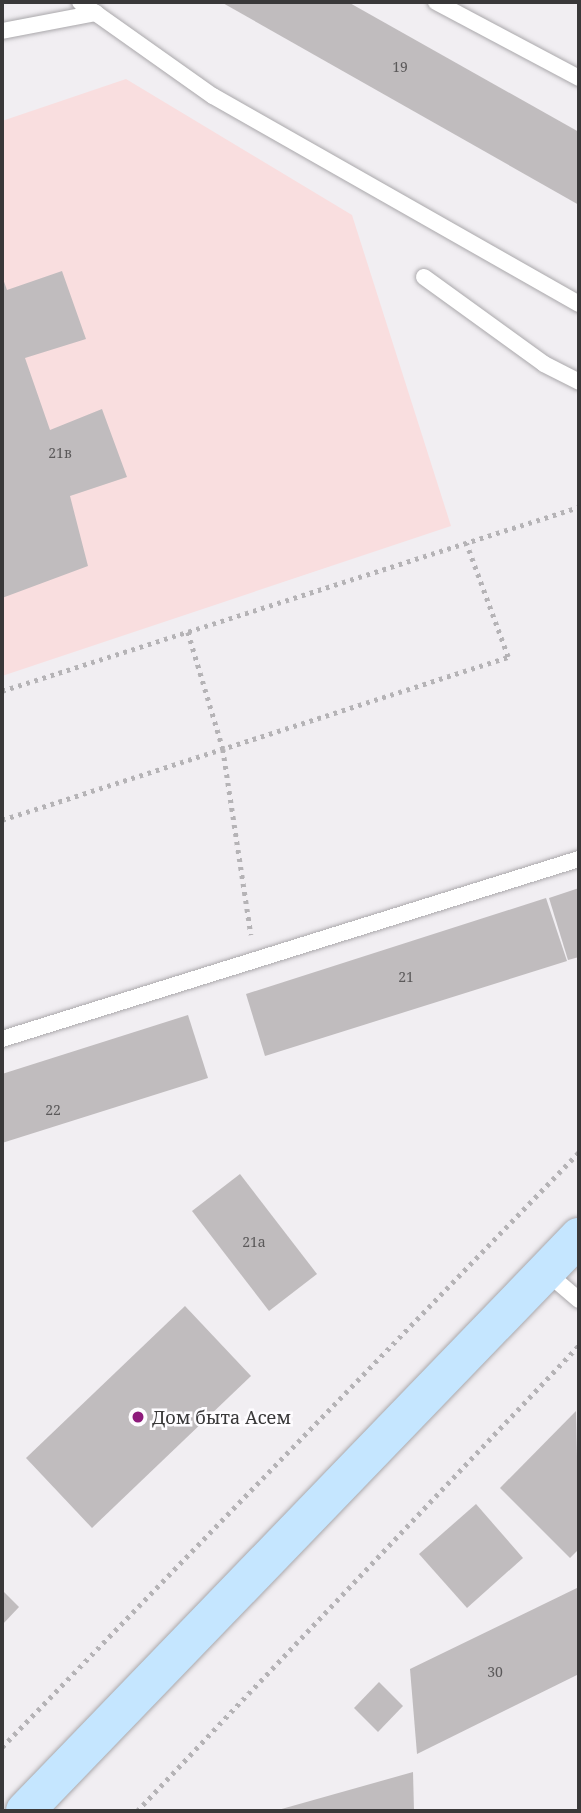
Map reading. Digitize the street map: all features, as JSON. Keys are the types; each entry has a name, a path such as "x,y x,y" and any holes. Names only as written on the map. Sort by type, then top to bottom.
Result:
{"street":[{"path":"25,1811 579,1237"}],"lane":[{"path":"80,2 98,7 213,96 579,304"},
{"path":"436,2 579,78"},
{"path":"2,31 98,7"},
{"path":"424,277 544,364 579,382"},
{"path":"2,1039 579,859"},
{"path":"546,1272 579,1300"}],"path":[{"path":"2,691 579,507"},
{"path":"2,820 508,657 466,543"},
{"path":"188,632 223,749 255,960"},
{"path":"2,1747 579,1152"},
{"path":"137,1811 579,1345"}],"shaded area":[{"path":"126,79 352,215 451,526 2,676 2,121"}],"building":[{"path":"221,2 348,2 579,132 579,205"},
{"path":"62,271 86,339 25,358 50,430 102,409 127,477 70,496 88,566 2,598 2,276 7,290"},
{"path":"579,888 579,957 568,960 549,898"},
{"path":"546,898 567,961 265,1056 246,994"},
{"path":"188,1015 208,1078 2,1143 2,1074"},
{"path":"240,1174 317,1274 269,1311 192,1211"},
{"name":"Дом быта Асем","path":"185,1306 251,1376 92,1528 26,1458"},
{"path":"576,1411 579,1549 570,1558 500,1488"},
{"path":"476,1504 523,1558 467,1608 419,1554"},
{"path":"579,1587 579,1674 417,1754 410,1669"},
{"path":"2,1590 19,1607 2,1625"},
{"path":"379,1682 403,1706 378,1732 354,1708"},
{"path":"413,1772 414,1811 278,1811 278,1810"}],"place":[{"name":"Дом быта Асем","path":"138,1417"}]}
